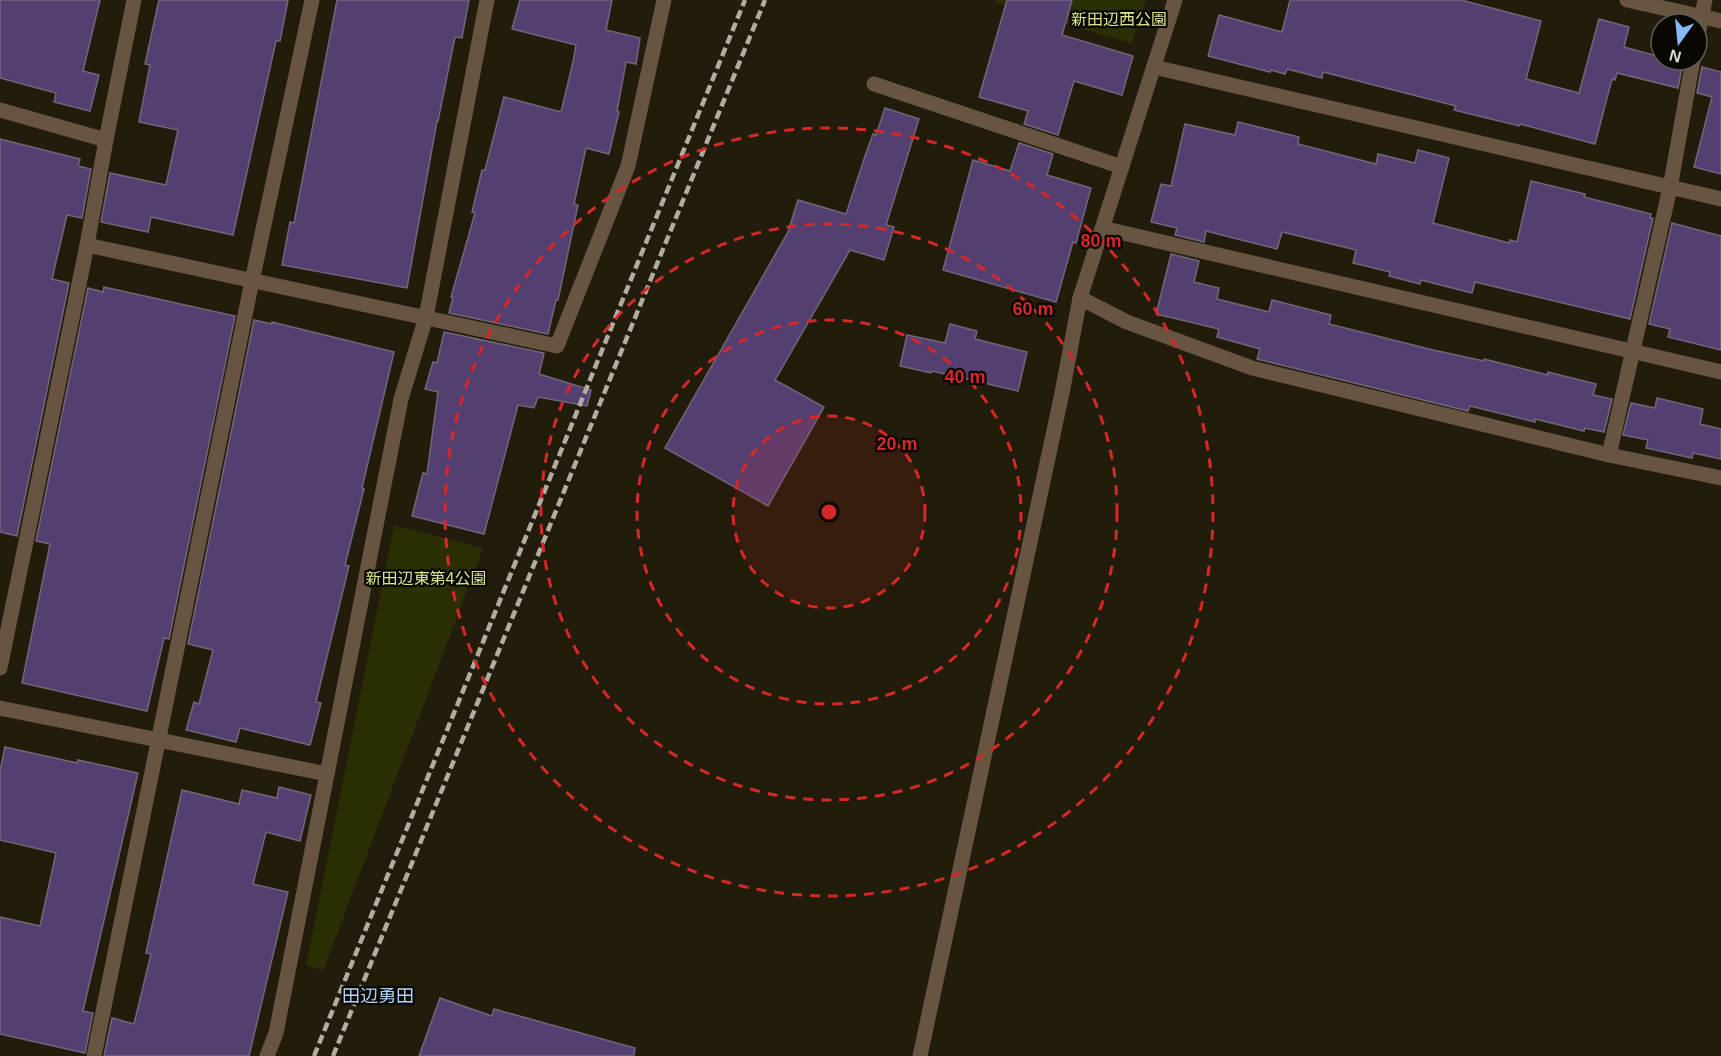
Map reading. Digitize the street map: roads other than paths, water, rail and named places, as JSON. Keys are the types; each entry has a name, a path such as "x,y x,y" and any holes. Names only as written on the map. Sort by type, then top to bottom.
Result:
{"street":[{"path":"0,668 87,245 134,0"},
{"path":"94,1056 252,281 312,0"},
{"path":"267,1056 276,1033 401,399 426,317 487,0"},
{"path":"87,245 557,346 628,166 664,0"},
{"path":"921,1056 1062,393 1080,298 1175,0"},
{"path":"1627,0 1679,12"},
{"path":"1154,67 1670,189 1721,199"},
{"path":"1609,455 1670,189 1692,72"},
{"path":"874,84 1122,167"},
{"path":"0,110 106,140"},
{"path":"1102,228 1721,372"},
{"path":"1080,298 1127,322 1252,368 1609,455 1721,478"},
{"path":"0,708 327,774"}],"railway":[{"path":"314,1056 745,0"},
{"path":"333,1056 765,0"}],"district":[{"name":"田辺勇田","path":"378,996"}],"park label":[{"name":"新田辺西公園","path":"1119,19"},
{"name":"新田辺東第4公園","path":"426,578"}]}
